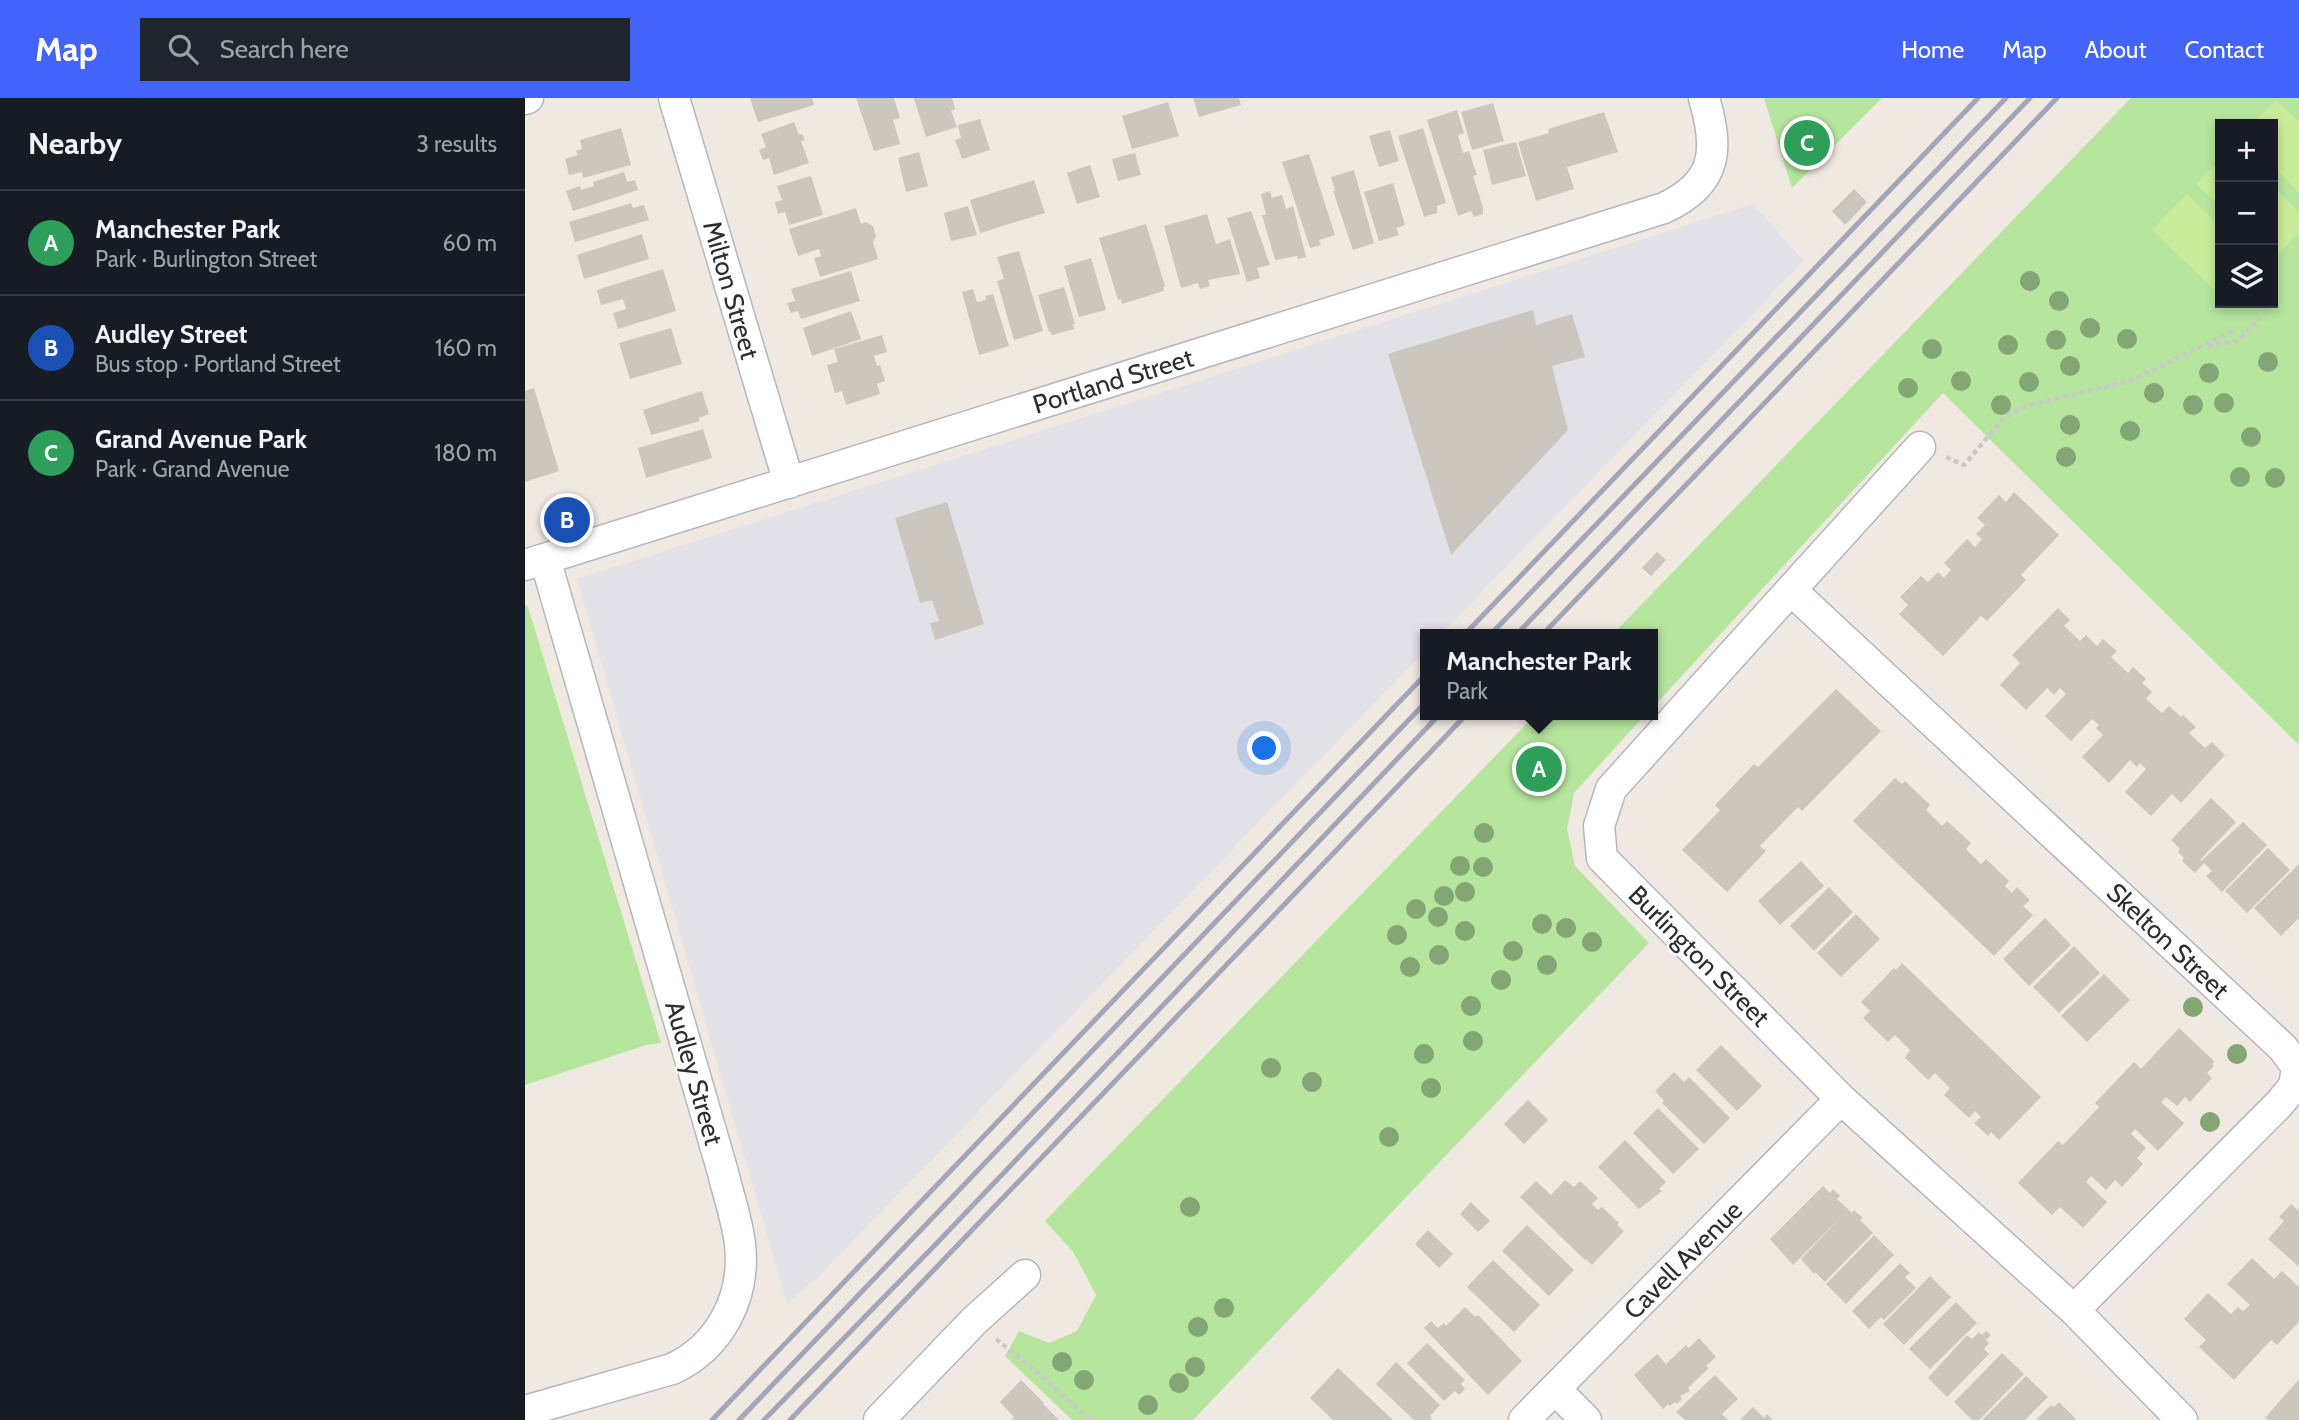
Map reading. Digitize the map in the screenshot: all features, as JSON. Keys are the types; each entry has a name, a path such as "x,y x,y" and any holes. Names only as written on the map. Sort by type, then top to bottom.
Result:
{"street":[{"name":"Milton Street","path":"674,98 789,482"},
{"name":"Portland Street","path":"535,562 1633,219 1674,203 1697,187 1712,157 1712,124 1704,98"},
{"name":"Burlington Street","path":"1920,447 1611,789 1599,826 1602,858 1841,1099 2074,1310 2182,1420"},
{"name":"Audley Street","path":"525,1411 672,1369 699,1353 711,1342 728,1317 738,1287 741,1267 739,1236 722,1169 535,562"},
{"name":"Skelton Street","path":"1792,591 2283,1048 2297,1068 2294,1086 2279,1104 2074,1310"},
{"name":"Cavell Avenue","path":"1524,1420 1841,1099"},
{"path":"879,1420 974,1321 1025,1275"},
{"path":"1555,1389 1586,1420"}],"path":[{"path":"2201,347 2236,342 2260,318"},
{"path":"1920,447 1964,465 2012,412 2030,405 2133,380 2236,329"},
{"path":"974,1321 1043,1377 1090,1420"}],"shaded area":[{"path":"1753,204 1804,261 1446,629 1420,629 1420,656 817,1278 787,1304 577,579"}],"green space":[{"path":"1764,98 1882,98 1792,188"},
{"path":"2131,98 2299,98 2299,745 1943,393 1658,702 1658,629 1618,629"},
{"path":"2276,100 2299,122 2299,192 2278,172 2278,119 2258,119"},
{"path":"2215,164 2215,201 2196,184"},
{"path":"2278,192 2299,212 2299,232 2278,254"},
{"path":"2187,194 2215,221 2215,290 2152,230"},
{"path":"525,604 661,1043 646,1045 525,1085"},
{"path":"1530,720 1640,720 1574,793 1567,829 1575,866 1649,943 1193,1420 1072,1420 1005,1356 1019,1331 1049,1343 1077,1331 1096,1295 1074,1253 1045,1221"}],"building":[{"path":"750,98 812,98 814,105 758,122"},
{"path":"856,98 894,98 900,118 893,120 900,144 874,151"},
{"path":"914,98 952,98 955,109 951,111 957,127 926,137"},
{"path":"1193,98 1239,98 1241,105 1199,117"},
{"path":"1168,102 1179,136 1132,149 1122,116"},
{"path":"1493,103 1504,141 1472,150 1461,112"},
{"path":"1457,110 1464,133 1458,135 1463,153 1469,151 1477,175 1473,176 1483,207 1483,214 1474,217 1471,211 1458,216 1427,120"},
{"path":"1604,112 1618,152 1567,167 1574,189 1536,201 1518,142 1549,133 1548,129"},
{"path":"980,119 990,150 962,159 955,140 961,138 958,125"},
{"path":"794,122 799,135 802,134 805,140 801,141 809,163 774,175 769,158 763,160 759,150 766,147 761,134"},
{"path":"621,128 631,165 583,178 582,172 569,175 565,159 578,155 576,151 582,149 580,140"},
{"path":"1423,128 1446,203 1437,206 1437,213 1424,217 1398,136"},
{"path":"1390,130 1399,161 1379,167 1369,136"},
{"path":"1516,142 1526,176 1492,185 1483,150"},
{"path":"919,152 928,186 906,192 898,158"},
{"path":"1135,153 1141,175 1118,181 1112,159"},
{"path":"1309,154 1335,235 1319,240 1321,245 1310,248 1282,162"},
{"path":"1090,165 1100,197 1077,204 1067,173"},
{"path":"1354,170 1374,243 1353,250 1333,191 1331,177"},
{"path":"624,172 627,182 635,180 638,190 573,211 566,191 580,186 581,190 594,186 593,182"},
{"path":"811,176 823,215 789,225 785,212 778,214 775,202 782,200 777,186"},
{"path":"1034,180 1045,213 980,233 970,200"},
{"path":"1393,183 1405,225 1396,228 1399,235 1379,241 1364,192"},
{"path":"1854,189 1867,202 1845,225 1832,211"},
{"path":"1270,191 1272,198 1282,195 1286,209 1293,206 1306,257 1275,260 1262,215 1266,215 1261,194"},
{"path":"631,203 633,208 644,205 649,220 575,242 569,222"},
{"path":"968,206 977,235 951,241 944,213"},
{"path":"856,208 861,224 866,222 873,226 876,236 873,242 878,259 820,277 814,258 821,256 819,249 798,256 789,229"},
{"path":"1251,211 1270,265 1257,268 1260,278 1247,282 1227,218"},
{"path":"1207,214 1216,244 1230,239 1240,274 1208,280 1210,286 1200,289 1198,283 1181,288 1164,226"},
{"path":"1146,224 1165,286 1164,291 1122,304 1121,299 1118,300 1099,238"},
{"path":"642,234 649,259 584,279 577,255"},
{"path":"1019,251 1043,331 1014,340 997,281 1004,279 997,257"},
{"path":"1091,258 1106,310 1079,317 1064,266"},
{"path":"663,269 676,311 618,329 613,313 626,309 623,299 601,305 597,290"},
{"path":"851,271 860,301 801,319 798,311 791,313 787,303 795,301 791,289"},
{"path":"1064,287 1075,324 1074,329 1052,335 1038,295"},
{"path":"973,289 977,302 986,300 985,296 993,294 1009,346 979,355 962,292"},
{"path":"1533,310 1536,325 1572,314 1585,357 1552,366 1568,430 1451,555 1388,354"},
{"path":"851,311 861,339 812,356 803,328"},
{"path":"671,328 682,364 630,379 619,343"},
{"path":"882,335 887,352 874,356 885,381 877,384 880,394 846,405 842,391 835,393 827,365 838,362 834,349"},
{"path":"534,388 559,471 525,482 525,391"},
{"path":"702,391 709,414 698,418 700,421 651,435 643,410"},
{"path":"703,429 712,458 646,478 638,448"},
{"path":"2014,492 2059,535 2021,575 2026,580 1987,621 1981,616 1943,656 1899,614 1908,605 1900,597 1921,576 1928,582 1938,572 1944,578 1951,570 1944,563 1967,539 1975,547 1982,539 1976,534 1985,525 1977,518 1999,495 2006,502"},
{"path":"947,502 984,624 935,640 930,623 939,621 932,600 920,603 895,518"},
{"path":"1657,552 1666,560 1651,576 1642,568"},
{"path":"2058,608 2070,620 2064,626 2080,641 2086,635 2097,646 2103,639 2117,651 2111,657 2128,673 2133,667 2146,679 2142,683 2152,692 2146,699 2162,713 2169,706 2181,717 2183,715 2196,727 2189,733 2205,748 2212,742 2225,755 2181,803 2172,794 2151,816 2125,792 2146,769 2140,763 2137,767 2130,760 2109,783 2082,757 2103,735 2096,728 2099,725 2092,719 2071,741 2045,716 2066,694 2060,688 2054,695 2047,688 2026,710 2000,685 2020,663 2012,655"},
{"path":"1836,689 1881,731 1802,811 1798,807 1760,846 1766,851 1727,892 1682,850 1720,810 1715,805 1754,764 1758,767"},
{"path":"1895,778 1902,784 1905,781 1930,805 1926,810 1942,826 1947,821 1971,843 1966,849 1981,864 1986,859 2009,881 2005,886 2012,893 2017,887 2030,900 2023,906 2033,915 1994,956 1853,821"},
{"path":"2211,798 2236,822 2201,861 2243,822 2267,845 2222,892 2206,876 2212,871 2204,863 2195,873 2182,861 2184,858 2178,852 2180,849 2171,840"},
{"path":"2268,848 2290,870 2247,913 2225,891"},
{"path":"1801,861 1824,886 1780,925 1758,901"},
{"path":"2299,864 2299,918 2281,936 2254,908"},
{"path":"1829,887 1853,912 1814,951 1790,926"},
{"path":"1856,914 1880,939 1841,977 1817,953"},
{"path":"2045,918 2071,945 2029,986 2003,959"},
{"path":"2074,946 2100,973 2059,1013 2033,987"},
{"path":"1902,963 2041,1097 1999,1140 1991,1132 1988,1136 1974,1123 1981,1117 1975,1111 1969,1118 1944,1095 1950,1088 1935,1073 1928,1080 1905,1058 1910,1050 1895,1035 1888,1042 1863,1018 1870,1011 1861,1002"},
{"path":"2104,974 2130,1000 2087,1042 2061,1016"},
{"path":"2179,1028 2214,1061 2214,1066 2207,1073 2212,1078 2190,1102 2185,1097 2177,1106 2166,1097 2161,1102 2184,1123 2158,1151 2135,1129 2131,1134 2146,1148 2137,1158 2143,1164 2122,1187 2115,1180 2106,1190 2091,1176 2086,1182 2107,1202 2083,1228 2060,1207 2052,1215 2018,1183 2058,1141 2063,1145 2099,1107 2095,1103 2134,1062 2141,1069"},
{"path":"1721,1045 1762,1086 1737,1111 1696,1070"},
{"path":"1674,1072 1684,1082 1689,1077 1730,1118 1704,1144 1662,1103 1664,1101 1655,1091"},
{"path":"1528,1100 1548,1120 1524,1144 1504,1124"},
{"path":"1658,1108 1699,1149 1673,1174 1633,1133"},
{"path":"1625,1140 1666,1182 1659,1189 1662,1191 1639,1209 1598,1167"},
{"path":"1565,1180 1574,1187 1580,1181 1598,1198 1592,1204 1598,1210 1602,1207 1624,1231 1592,1265 1520,1197 1536,1181 1551,1195"},
{"path":"1823,1186 1830,1193 1833,1189 1840,1196 1837,1199 1852,1213 1854,1210 1863,1218 1860,1220 1873,1233 1825,1282 1801,1259 1842,1216 1793,1265 1770,1239"},
{"path":"1471,1202 1490,1221 1478,1232 1460,1214"},
{"path":"2291,1204 2299,1211 2299,1267 2268,1239 2284,1221 2279,1217"},
{"path":"1527,1225 1574,1270 1549,1296 1502,1251"},
{"path":"1428,1230 1453,1254 1439,1268 1415,1244"},
{"path":"1874,1235 1894,1255 1846,1304 1826,1284"},
{"path":"2252,1258 2274,1279 2282,1271 2299,1287 2299,1322 2277,1345 2271,1340 2234,1380 2199,1347 2206,1340 2184,1319 2208,1293 2231,1314 2238,1307 2243,1311 2250,1305 2227,1284"},
{"path":"1493,1260 1540,1305 1514,1332 1467,1287"},
{"path":"1900,1263 1910,1273 1905,1277 1916,1288 1884,1320 1881,1317 1869,1329 1852,1311"},
{"path":"1930,1276 1951,1297 1904,1345 1883,1324"},
{"path":"1956,1302 1977,1323 1930,1369 1909,1349"},
{"path":"1465,1307 1475,1317 1478,1315 1522,1361 1488,1395 1424,1328 1431,1321 1438,1328 1444,1323 1446,1326"},
{"path":"1986,1331 1991,1335 1986,1340 1989,1343 1984,1349 1989,1354 1947,1397 1928,1378 1967,1335 1972,1339 1979,1332 1982,1335"},
{"path":"1699,1338 1716,1357 1706,1366 1709,1368 1688,1388 1690,1391 1680,1396 1682,1399 1677,1404 1668,1404 1663,1409 1634,1375 1657,1354 1666,1364 1686,1345 1689,1348"},
{"path":"1427,1343 1465,1380 1461,1384 1465,1389 1459,1395 1455,1391 1444,1401 1407,1363"},
{"path":"2002,1353 2024,1374 1979,1420 1972,1420 1954,1402"},
{"path":"1396,1362 1440,1405 1430,1416 1430,1420 1414,1420 1376,1384"},
{"path":"1338,1368 1393,1420 1333,1420 1310,1398"},
{"path":"1715,1375 1738,1399 1722,1414 1728,1420 1685,1420 1676,1412"},
{"path":"2026,1376 2048,1397 2025,1420 1982,1420"},
{"path":"2299,1379 2299,1420 2265,1418"},
{"path":"1021,1380 1059,1420 1011,1420 1014,1417 1000,1402"},
{"path":"2059,1402 2075,1420 2036,1420 2051,1405 2054,1407"},
{"path":"1753,1407 1764,1418 1767,1414 1773,1420 1740,1420"}],"railway":[{"path":"1470,629 1978,98"},
{"path":"1496,629 2006,98"},
{"path":"1522,629 2030,98"},
{"path":"1548,629 2057,98"},
{"path":"712,1420 1420,680"},
{"path":"739,1420 1420,708"},
{"path":"764,1420 936,1244 1434,720"},
{"path":"790,1420 1461,720"}],"place":[{"name":"Grand Avenue Park","path":"1807,143"},
{"name":"Audley Street","path":"567,520"},
{"name":"Manchester Park","path":"1539,769"}]}
